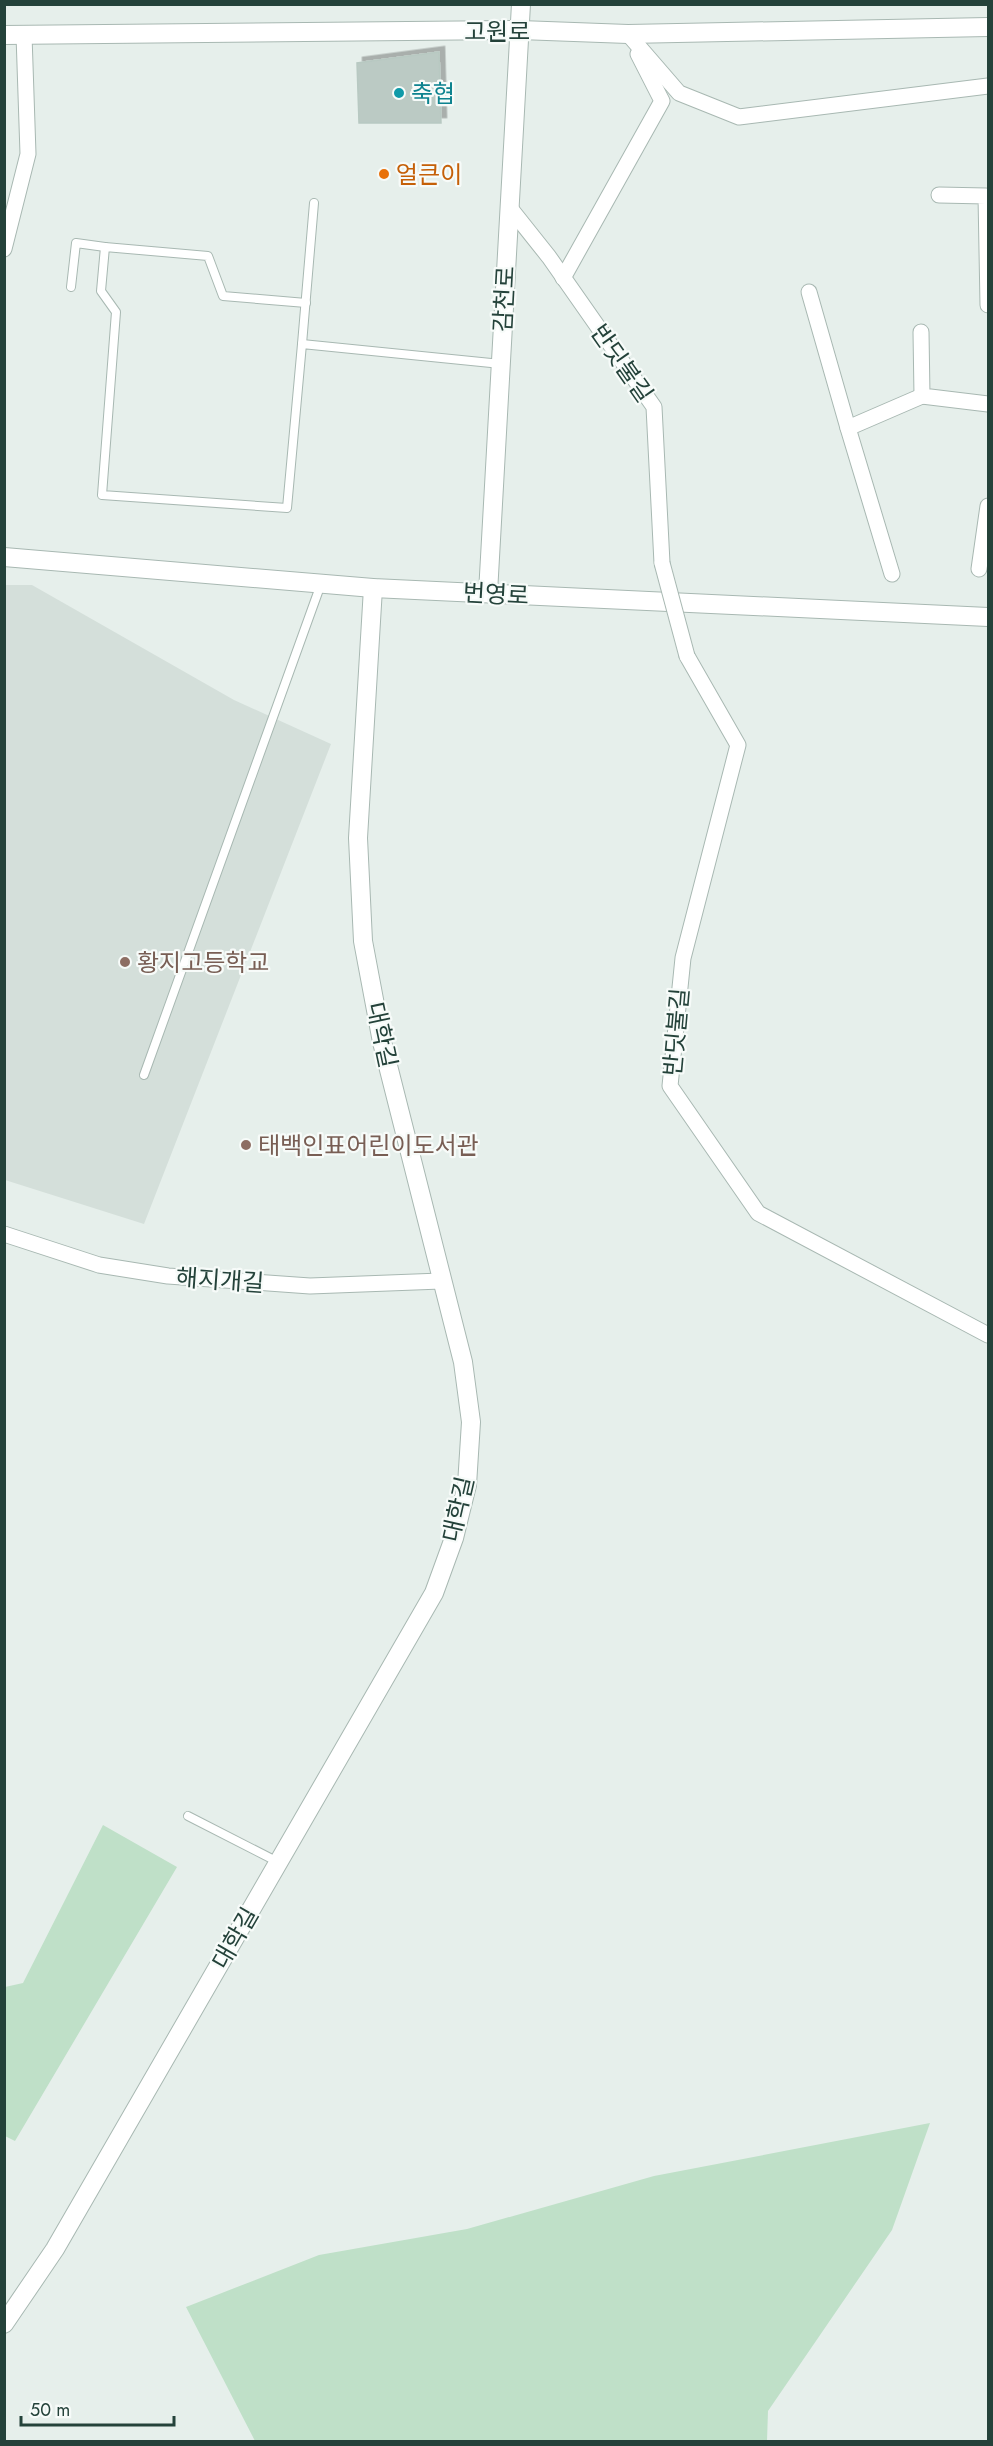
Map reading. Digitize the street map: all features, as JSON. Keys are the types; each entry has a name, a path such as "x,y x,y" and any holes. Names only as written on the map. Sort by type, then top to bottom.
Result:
{"street":[{"name":"감천로","path":"488,593 521,4"},
{"name":"고원로","path":"4,35 520,30 628,34 988,27"},
{"path":"628,34 680,93 739,117 988,86"},
{"path":"563,278 662,101 628,34"},
{"path":"4,249 28,154 24,35"},
{"path":"939,195 986,196 988,305"},
{"name":"반딧불길","path":"510,208 563,278 654,407 662,563 687,656 738,745 683,958 670,1086 758,1213 988,1335"},
{"path":"809,292 892,574"},
{"path":"921,332 922,396"},
{"path":"848,428 922,396 988,404"},
{"path":"979,569 988,506"},
{"name":"번영로","path":"4,557 373,588 988,617"},
{"name":"대학길","path":"4,2324 55,2249 434,1593 454,1538 467,1485 471,1422 463,1362 382,1042 363,940 358,838 373,588"},
{"name":"해지개길","path":"4,1234 99,1265 168,1276 310,1286 441,1281"}],"lane":[{"path":"105,247 101,291 116,312 102,495 287,508 314,203"},
{"path":"71,287 76,243 208,256 223,296 306,303"},
{"path":"302,344 501,364"},
{"path":"144,1075 321,584"},
{"path":"188,1816 278,1862"}],"shaded area":[{"name":"황지고등학교","path":"4,585 32,585 234,700 331,744 144,1224 5,1180"}],"green space":[{"path":"103,1825 177,1867 15,2141 5,2136 5,1987 23,1983"},
{"path":"930,2123 892,2230 768,2411 767,2441 255,2441 186,2307 319,2255 467,2229 654,2176"}],"building":[{"name":"축협","path":"439,52 441,123 359,123 357,63"}],"place":[{"name":"축협","path":"399,93"},
{"name":"얼큰이","path":"384,174"},
{"name":"황지고등학교","path":"125,962"},
{"name":"태백인표어린이도서관","path":"246,1145"}]}
